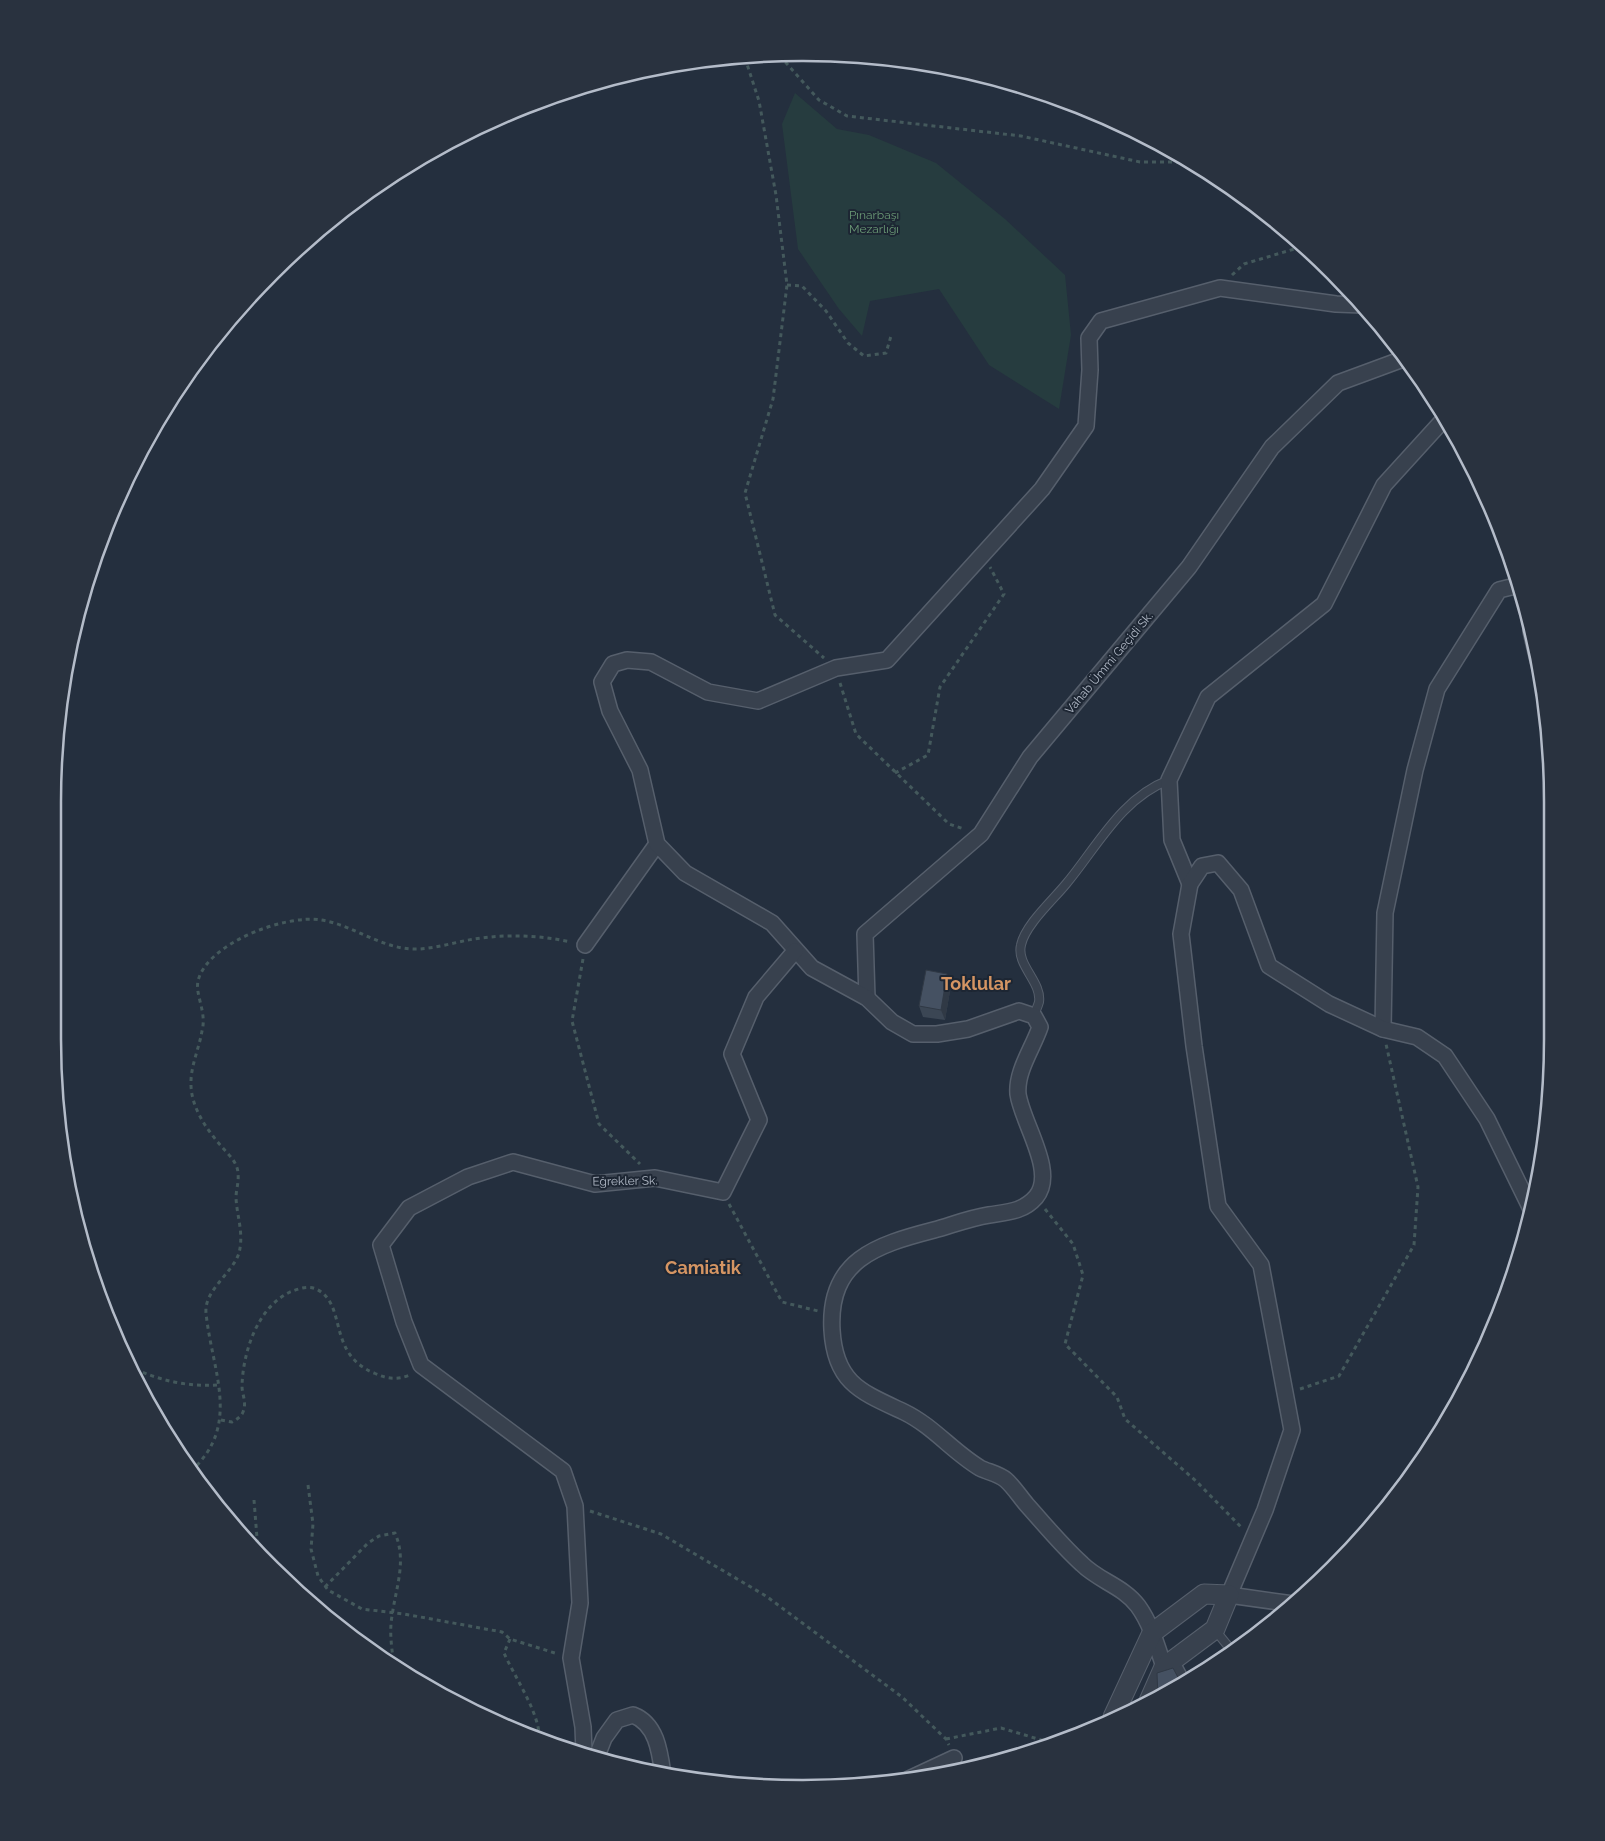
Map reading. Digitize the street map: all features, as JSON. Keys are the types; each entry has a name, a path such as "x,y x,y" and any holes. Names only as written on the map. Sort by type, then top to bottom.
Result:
{"street":[{"path":"1179,1676 1169,1664 1144,1615 1124,1590 1083,1566 1005,1479 980,1468 922,1420 870,1398 851,1382 841,1370 836,1356 831,1315 835,1293 842,1276 853,1262 873,1250 914,1235 989,1215 1008,1214 1023,1208 1036,1197 1044,1184 1043,1171 1018,1094 1023,1066 1040,1027 1034,1016 1019,1012 968,1029 937,1034 913,1034 892,1022 867,998 812,968 772,923 685,873 657,844 640,770 610,711 602,682 612,664 627,660 651,662 708,692 758,701 836,668 887,660 1042,489 1086,426 1090,370 1089,338 1102,321 1220,288 1351,305"},
{"name":"Vahab Ümmi Geçidi Sk.","path":"867,998 865,934 982,834 1030,757 1189,567 1272,446 1338,383 1398,361"},
{"path":"1190,884 1172,840 1169,780 1208,697 1324,604 1384,485 1440,425"},
{"path":"1383,1029 1385,913 1416,770 1437,690 1499,590 1511,587"},
{"path":"585,945 657,844"},
{"path":"1155,1690 1169,1664 1214,1629 1252,1539 1292,1430 1261,1265 1218,1206 1194,1046 1181,934 1190,884 1202,866 1218,863 1242,890 1269,966 1329,1004 1383,1029 1417,1037 1445,1056 1487,1119 1526,1199"},
{"path":"723,1192 758,1120 732,1054 756,997 795,951"},
{"name":"Eğrekler Sk.","path":"421,1365 404,1322 381,1245 409,1208 468,1177 513,1162 594,1184 655,1178 723,1192"},
{"path":"421,1365 563,1471 575,1506 580,1603 571,1658 584,1727 584,1746"},
{"path":"1117,1709 1152,1632 1204,1594 1229,1595 1283,1603"},
{"path":"599,1750 604,1738 617,1720 633,1715 642,1720 654,1736 661,1766"}],"lane":[{"path":"1034,1016 1039,1001 1035,985 1023,961 1020,947 1025,933 1068,882 1112,822 1138,798 1157,784 1169,780"},
{"path":"1214,1629 1228,1645"}],"path":[{"path":"785,62 819,100 847,116 1021,136 1140,162 1175,162"},
{"path":"747,64 759,101 776,195 788,285 773,399 745,493 775,615 836,668 856,734 949,824 982,834"},
{"path":"1220,288 1244,264 1295,249"},
{"path":"788,285 802,286 826,311 848,343 864,356 886,353 891,336"},
{"path":"895,773 928,755 940,687 1004,594 984,555"},
{"path":"197,1465 209,1452 221,1420 218,1385 206,1308 220,1279 232,1268 242,1241 236,1198 239,1172 232,1157 204,1124 193,1102 191,1084 196,1048 202,1034 205,1015 198,982 204,969 241,937 293,920 307,918 322,920 385,943 418,950 509,935 547,937 585,945 572,1021 599,1124 655,1178"},
{"path":"1285,1393 1339,1376 1414,1245 1418,1186 1383,1029"},
{"path":"723,1192 782,1302 831,1315"},
{"path":"1036,1197 1073,1244 1083,1275 1066,1344 1117,1397 1125,1419 1196,1481 1252,1539"},
{"path":"221,1420 232,1422 243,1412 246,1399 242,1387 250,1343 265,1312 278,1298 306,1287 316,1289 327,1298 336,1316 344,1346 350,1357 359,1365 387,1378 400,1379 411,1374 421,1365"},
{"path":"141,1372 181,1385 218,1385"},
{"path":"308,1485 313,1524 311,1549 318,1576 328,1590 362,1609 393,1612 502,1632 510,1639 571,1658"},
{"path":"254,1500 257,1540"},
{"path":"575,1506 661,1534 766,1596 902,1697 946,1739 957,1764"},
{"path":"325,1587 368,1543 379,1536 395,1533 401,1547 393,1612 391,1641 393,1656"},
{"path":"510,1639 504,1653 515,1678 530,1703 537,1730"},
{"path":"946,1739 1001,1728 1041,1740"}],"green space":[{"name":"Pınarbaşı Mezarlığı","path":"795,93 837,129 869,135 936,163 1005,219 1065,275 1071,335 1059,409 989,365 939,289 870,301 862,336 839,309 798,249 782,124"}],"building":[{"path":"926,970 947,974 941,1010 919,1006"},
{"path":"1173,1668 1178,1677 1158,1688 1157,1673"}],"district":[{"name":"Toklular","path":"976,984"},
{"name":"Camiatik","path":"703,1268"}]}
